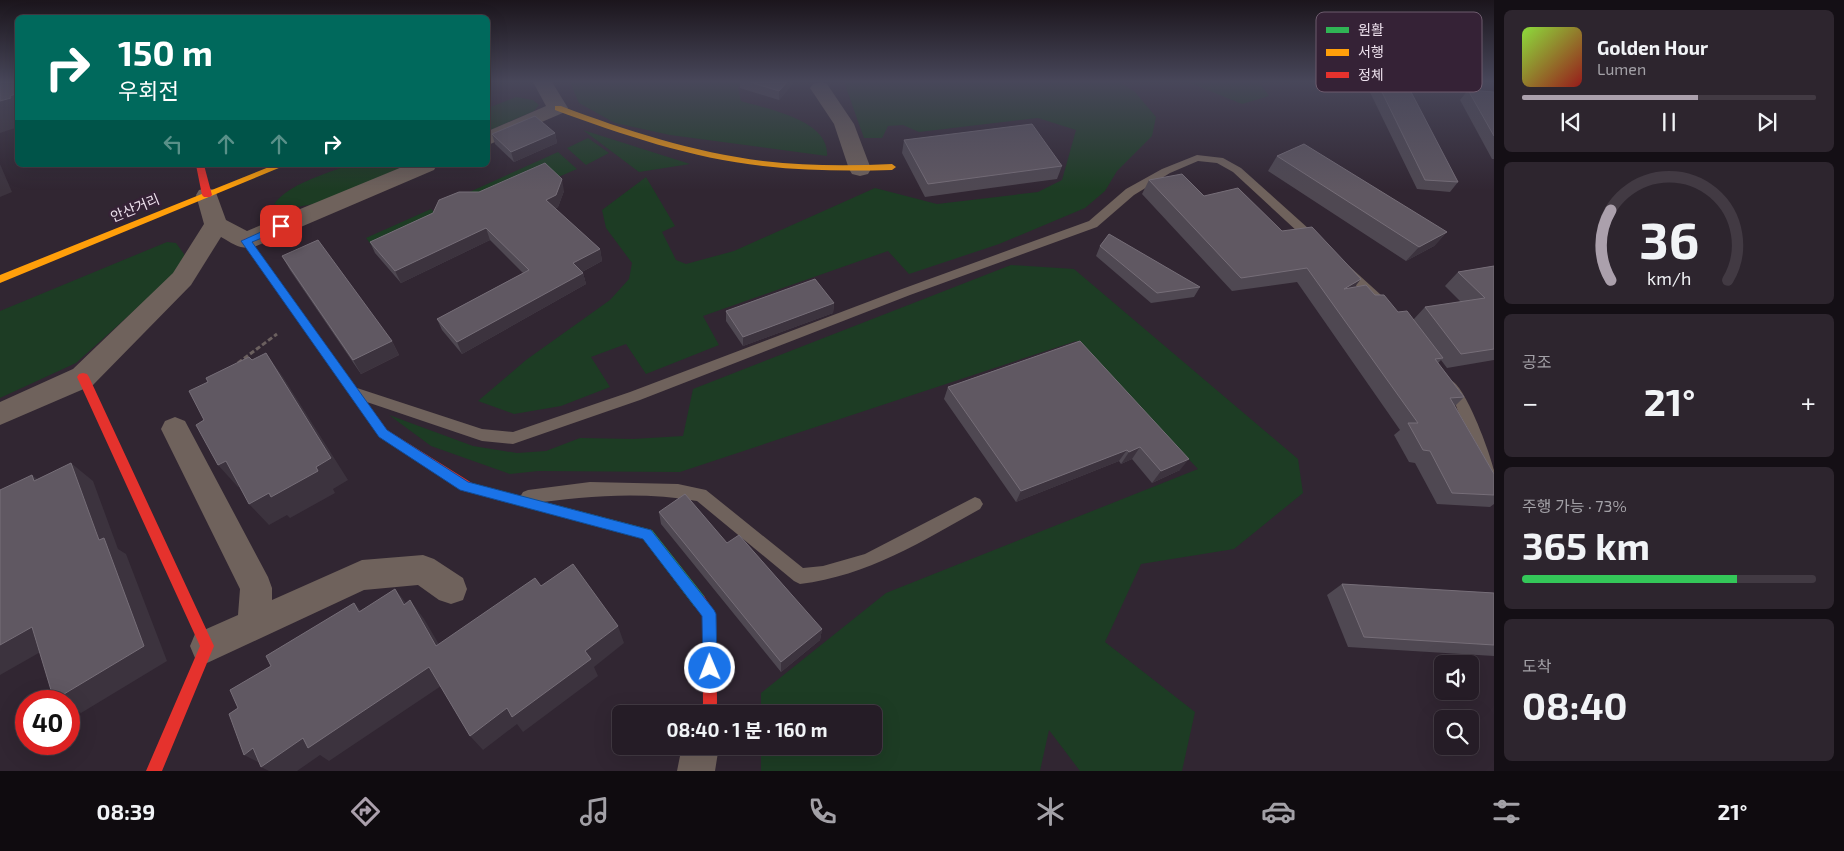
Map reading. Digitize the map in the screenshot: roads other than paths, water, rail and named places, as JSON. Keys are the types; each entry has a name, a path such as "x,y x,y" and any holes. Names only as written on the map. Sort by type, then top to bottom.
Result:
{"street":[{"path":"490,138 535,118"},
{"path":"585,118 643,140 766,166 843,170 892,167"},
{"path":"840,118 844,124 860,169"},
{"path":"200,167 216,224 246,241 383,433 465,486 647,534 709,614 710,705"},
{"name":"안산거리","path":"0,279 277,167"},
{"path":"246,241 421,167"},
{"path":"0,414 83,377 182,279 204,247 216,224"},
{"path":"83,377 207,646"},
{"path":"175,429 256,588 254,624"},
{"path":"154,771 207,646 362,574 423,570 451,590"},
{"path":"696,771 699,755"}],"lane":[{"path":"354,392 482,435 513,438 635,396 906,292 1093,224 1130,192 1166,171 1197,158 1218,160 1237,170 1324,250"},
{"path":"1338,262 1387,307"},
{"path":"1442,374 1460,398 1494,491"},
{"path":"512,499 590,489 678,491 701,495 800,576 821,576 875,557 975,504"}]}
